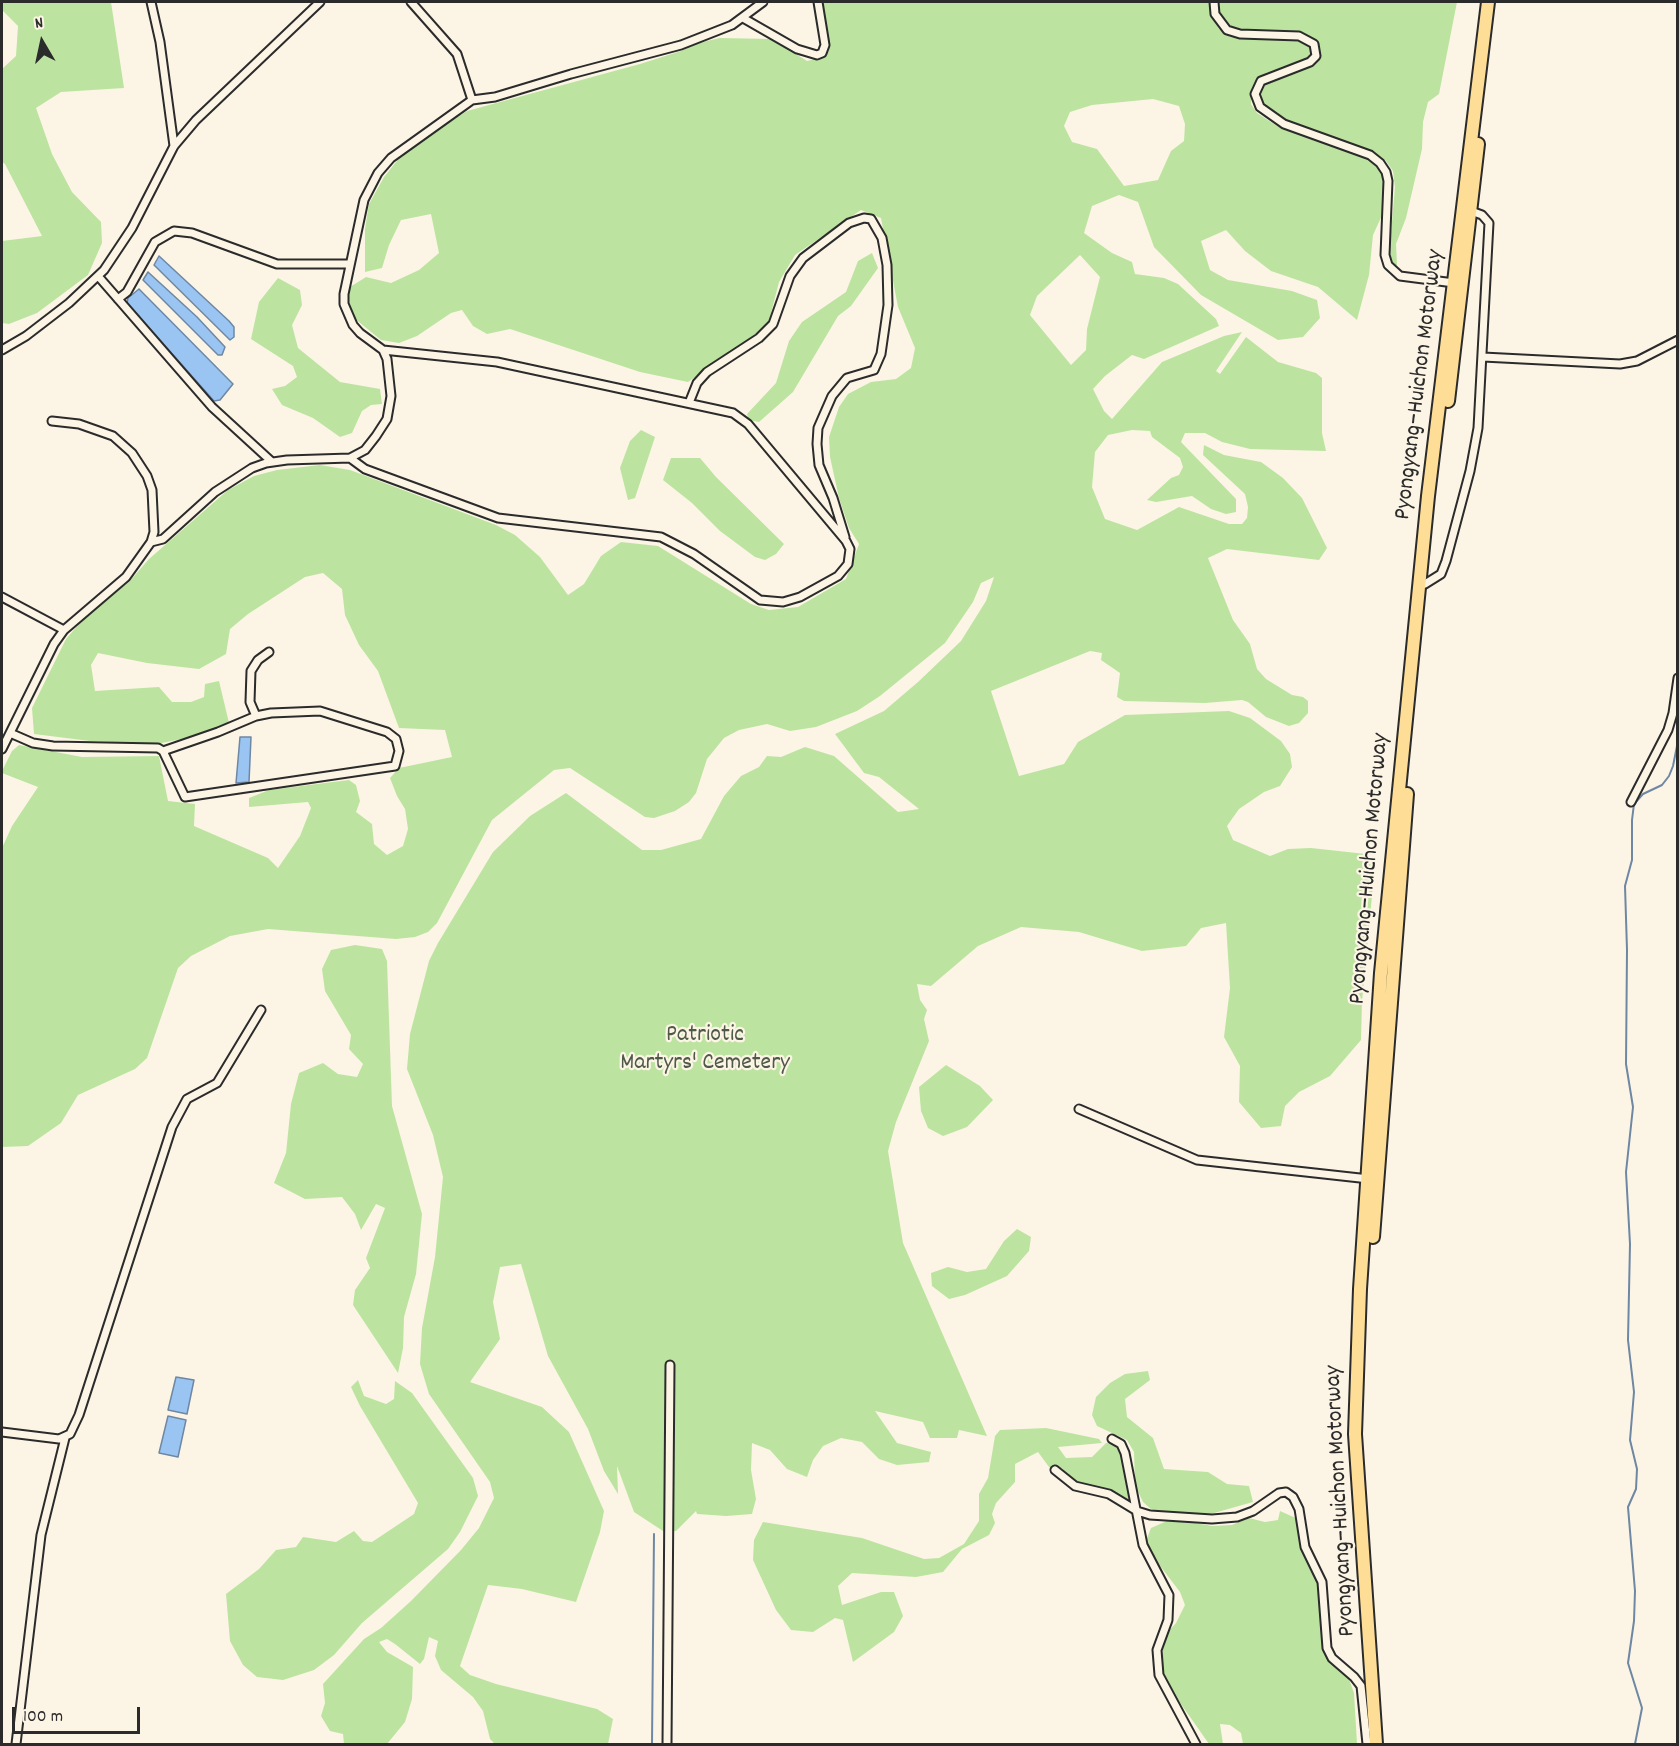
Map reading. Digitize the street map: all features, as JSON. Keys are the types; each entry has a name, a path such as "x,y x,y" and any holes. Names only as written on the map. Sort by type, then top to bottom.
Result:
{"highway":[{"name":"Pyongyang–Huichon Motorway","path":"1376,1744 1355,1434 1357,1351 1368,1179 1382,962 1428,496 1488,2"},
{"name":"Pyongyang–Huichon Motorway","path":"1383,1744 1361,1414 1362,1374 1425,584 1494,2"}],"street":[{"path":"151,2 160,42 174,146"},
{"path":"411,2 458,54 472,100"},
{"path":"763,2 743,18 708,35 651,55 571,74 495,97 472,100 391,158 378,173 364,200 344,294 348,315 360,333 383,350 497,362 689,403 740,417 846,541"},
{"path":"743,18 798,49 817,55 825,50 818,2"},
{"path":"1214,2 1215,14 1227,30 1240,34 1299,36 1314,44 1316,56 1310,62 1261,81 1255,94 1260,107 1269,116 1284,124 1370,155 1380,163 1388,180 1385,255 1388,266 1400,276 1454,283"},
{"path":"2,350 52,316 98,276 132,228 174,146 196,120 317,3"},
{"path":"1425,584 1441,574 1458,524 1478,428 1489,223 1482,215 1471,211"},
{"path":"350,458 365,469 498,518 661,537 694,554 760,600 783,602 800,597 838,576 849,564 850,549 819,465 818,428 832,396 847,378 874,370 880,354 888,305 887,265 882,238 871,219 864,218 849,223 803,258 790,276 773,324 759,338 707,372 697,383 689,403"},
{"path":"118,299 127,291 155,242 174,231 192,233 278,264 349,264"},
{"path":"98,276 212,407 272,462"},
{"path":"1483,357 1620,364 1637,361 1677,340"},
{"path":"151,542 163,539 224,486 252,468 272,462 350,458 365,450 387,419 390,386 383,350"},
{"path":"2,749 54,644 64,630 126,577 151,542 154,509 152,490 147,476 132,453 113,436 79,424 52,421"},
{"path":"2,597 64,630"},
{"path":"256,716 250,702 251,671 258,660 269,652"},
{"path":"1631,802 1668,730 1673,713 1677,678"},
{"path":"10,733 33,743 53,746 149,747 163,751 256,716 282,712 320,711 387,732 396,739 399,759 395,766 351,774 185,796 163,751"},
{"path":"16,1744 41,1535 65,1438 79,1415 172,1127 187,1099 218,1083 261,1010"},
{"path":"1079,1109 1197,1160 1368,1179"},
{"path":"667,1744 670,1365"},
{"path":"2,1432 65,1438"},
{"path":"1112,1439 1121,1444 1125,1453 1134,1509 1143,1545 1169,1595 1168,1620 1157,1650 1159,1675 1196,1744"},
{"path":"1055,1470 1069,1483 1109,1494 1134,1509 1150,1515 1220,1518 1244,1515 1279,1493 1286,1492 1293,1497 1299,1509 1305,1547 1322,1582 1327,1648 1332,1658 1361,1686 1367,1744"}],"green space":[{"path":"2,2 111,2 124,88 61,92 36,108 52,154 72,192 101,222 102,243 88,275 37,313 9,324 2,323 2,241 42,236 2,162 2,69 16,56 18,26 2,10"},
{"name":"Patriotic Martyrs' Cemetery","path":"821,2 1210,2 1212,15 1219,29 1231,35 1269,36 1304,42 1312,50 1312,55 1305,60 1266,73 1255,82 1251,90 1251,104 1257,113 1277,126 1363,157 1384,173 1384,211 1373,235 1369,275 1357,320 1318,287 1271,271 1245,251 1226,230 1201,241 1210,270 1228,280 1292,291 1317,300 1320,318 1303,337 1278,340 1201,295 1154,247 1138,202 1119,195 1092,206 1084,233 1112,253 1132,262 1135,274 1164,278 1178,284 1216,319 1219,326 1144,359 1132,355 1105,376 1093,389 1104,411 1112,419 1162,362 1224,336 1242,332 1216,371 1220,374 1246,337 1278,362 1316,373 1322,378 1322,433 1326,451 1250,449 1222,442 1205,433 1185,433 1181,442 1236,499 1236,512 1226,514 1211,509 1192,496 1156,502 1147,500 1171,478 1179,475 1183,467 1180,458 1152,437 1150,431 1132,430 1108,435 1095,452 1092,487 1105,519 1137,530 1179,507 1229,524 1242,524 1247,518 1248,507 1245,494 1203,455 1204,445 1224,455 1261,462 1283,478 1302,498 1327,548 1319,560 1227,549 1208,558 1233,620 1250,644 1257,669 1266,679 1292,695 1303,697 1308,701 1308,713 1299,723 1289,726 1266,717 1248,702 1242,700 1205,703 1124,701 1117,697 1120,673 1101,660 1102,653 1090,651 991,691 1019,776 1064,764 1078,742 1125,715 1229,711 1250,718 1281,741 1290,754 1292,767 1280,786 1264,792 1239,809 1227,826 1233,840 1270,856 1288,849 1311,848 1366,854 1375,864 1362,1001 1361,1040 1330,1076 1299,1092 1285,1106 1281,1126 1261,1128 1239,1102 1240,1066 1224,1037 1230,988 1226,923 1201,928 1186,946 1142,951 1079,932 1021,927 978,946 931,986 917,984 920,1000 927,1010 924,1019 929,1041 896,1122 888,1151 903,1243 987,1436 959,1430 957,1438 930,1438 923,1422 875,1411 897,1443 931,1452 929,1462 897,1465 879,1459 862,1442 841,1438 823,1446 813,1460 807,1477 787,1469 770,1450 752,1443 751,1470 756,1499 752,1514 726,1516 697,1514 696,1511 676,1531 663,1531 634,1512 617,1466 618,1494 604,1471 588,1429 548,1356 521,1264 500,1267 493,1302 500,1339 470,1382 542,1407 569,1432 604,1511 600,1532 576,1602 522,1589 488,1585 460,1666 470,1675 496,1684 597,1709 613,1719 608,1744 495,1744 490,1739 483,1711 473,1697 441,1670 435,1656 438,1641 429,1637 424,1659 420,1664 387,1639 379,1642 387,1652 413,1667 412,1699 405,1722 387,1744 344,1744 343,1734 330,1731 321,1716 325,1703 323,1684 364,1639 381,1628 411,1601 461,1550 479,1528 494,1498 490,1482 429,1394 420,1364 422,1328 435,1257 443,1177 433,1135 407,1069 410,1034 429,961 438,943 493,852 530,816 566,793 642,850 661,850 701,839 724,796 741,776 759,767 767,756 781,757 805,747 834,756 898,812 919,809 879,777 864,773 835,734 884,711 961,641 986,601 994,577 981,583 973,602 945,643 880,696 857,711 816,727 790,731 767,724 739,730 724,738 707,759 696,793 689,802 675,811 654,818 645,817 570,768 554,770 492,820 437,923 428,932 415,937 396,939 268,929 230,936 191,956 178,968 147,1058 135,1069 78,1095 61,1123 28,1146 2,1147 2,848 12,826 38,787 2,773 2,771 12,751 19,745 82,757 159,756 168,801 195,804 194,826 268,858 278,868 300,836 311,808 308,802 249,807 249,798 269,790 349,780 356,785 360,801 356,812 372,824 374,844 387,855 403,846 408,829 405,809 390,778 399,768 452,757 445,730 399,728 378,671 359,645 345,615 342,589 323,573 305,577 248,614 230,629 226,654 199,669 147,663 98,653 91,665 95,691 159,687 172,702 191,702 204,697 205,684 219,681 229,723 196,736 157,744 90,741 34,734 32,708 66,639 86,616 129,582 149,559 228,490 254,476 277,470 320,465 350,470 496,525 515,535 540,557 568,595 584,584 601,556 621,542 658,546 751,604 769,610 798,607 846,579 859,544 849,528 839,498 830,457 829,437 839,407 848,394 871,382 896,379 911,368 915,348 898,307 881,218 861,210 795,255 779,282 769,321 753,336 688,382 640,372 510,329 487,334 473,326 462,310 451,313 417,336 399,343 381,340 354,318 348,305 350,287 366,277 391,283 419,270 439,253 431,214 401,220 389,245 382,268 365,272 365,229 369,204 384,177 400,157 467,111 640,64 681,51 694,44 720,38 772,39 807,61 823,57 829,51","holes":["1153,99 1179,106 1185,124 1184,141 1171,151 1158,180 1124,186 1097,149 1072,142 1064,126 1070,112 1092,105","1080,255 1100,277 1087,329 1086,350 1071,365 1030,315 1037,296"]},
{"path":"1217,2 1457,2 1439,94 1428,102 1423,122 1422,149 1406,218 1396,244 1397,265 1393,267 1389,256 1395,187 1393,171 1386,161 1342,140 1283,120 1261,103 1260,89 1267,81 1316,63 1321,55 1315,40 1304,33 1286,30 1240,30 1229,26 1221,18"},
{"path":"872,253 878,268 851,306 838,316 793,392 759,422 749,420 747,414 776,383 789,341 802,322 846,292 858,261"},
{"path":"278,278 300,290 302,305 292,325 298,348 340,382 380,389 382,404 371,405 362,411 352,433 340,437 313,418 282,405 272,389 285,386 297,377 293,366 251,339 259,302"},
{"path":"641,430 655,437 635,498 628,500 620,468 630,441"},
{"path":"671,458 700,458 716,477 784,544 776,554 765,560 755,557 720,531 692,503 663,480"},
{"path":"355,945 382,949 387,961 392,1106 422,1214 416,1274 404,1317 403,1348 398,1373 353,1305 355,1290 370,1268 366,1258 385,1208 376,1204 361,1230 355,1214 342,1197 305,1199 274,1183 286,1153 291,1104 299,1073 323,1063 338,1074 357,1077 363,1064 349,1049 351,1035 325,991 322,969 331,950"},
{"path":"946,1065 980,1086 993,1100 967,1127 943,1136 928,1128 921,1111 919,1087"},
{"path":"1017,1229 1031,1237 1029,1251 1007,1276 965,1295 949,1299 932,1286 931,1273 948,1267 967,1272 986,1269 1004,1241"},
{"path":"1148,1371 1150,1380 1125,1399 1127,1417 1153,1438 1164,1469 1208,1472 1227,1484 1249,1486 1253,1502 1207,1515 1152,1510 1143,1502 1135,1485 1134,1452 1127,1440 1097,1426 1092,1415 1096,1397 1110,1383 1125,1374"},
{"path":"358,1380 364,1396 386,1404 394,1399 395,1381 412,1393 473,1478 478,1496 460,1532 448,1549 362,1623 334,1655 314,1670 283,1680 257,1677 243,1665 230,1641 226,1594 259,1569 276,1550 296,1547 303,1537 336,1542 354,1531 363,1541 372,1542 414,1514 418,1503 360,1406 351,1387"},
{"path":"1046,1428 1099,1439 1102,1443 1058,1447 1066,1458 1092,1457 1106,1443 1115,1444 1127,1466 1130,1493 1128,1502 1108,1491 1072,1481 1062,1468 1049,1467 1038,1452 1015,1464 1015,1482 996,1503 992,1514 995,1523 989,1535 962,1549 943,1572 916,1577 852,1573 838,1586 842,1605 881,1592 894,1592 903,1616 894,1632 853,1662 843,1620 835,1618 813,1632 791,1630 776,1610 753,1560 754,1540 763,1522 862,1538 924,1559 939,1558 964,1544 979,1521 979,1494 988,1478 995,1436 1000,1430"},
{"path":"1280,1511 1298,1519 1318,1584 1324,1649 1349,1679 1354,1693 1357,1744 1243,1744 1241,1733 1230,1725 1220,1724 1223,1744 1209,1744 1169,1687 1164,1675 1162,1654 1166,1634 1176,1623 1185,1605 1180,1592 1151,1554 1146,1541 1151,1528 1167,1521 1180,1520 1212,1526 1232,1525 1249,1518 1265,1522 1278,1520"}],"water":[{"path":"159,256 229,321 234,327 234,337 230,340 154,265"},
{"path":"148,272 197,317 225,347 222,355 218,355 143,280"},
{"path":"139,289 233,384 220,400 214,401 127,303 128,298"},
{"path":"240,737 251,737 249,782 236,783"},
{"path":"176,1377 194,1380 187,1414 168,1410"},
{"path":"168,1416 186,1420 178,1457 159,1453"}],"waterway":[{"path":"1635,1744 1642,1708 1628,1663 1634,1621 1635,1591 1628,1507 1636,1489 1637,1469 1630,1440 1634,1392 1628,1340 1630,1244 1626,1172 1633,1107 1626,1064 1625,886 1632,860 1634,804 1643,794 1662,785 1669,776 1678,741"},
{"path":"652,1744 654,1534"}]}
